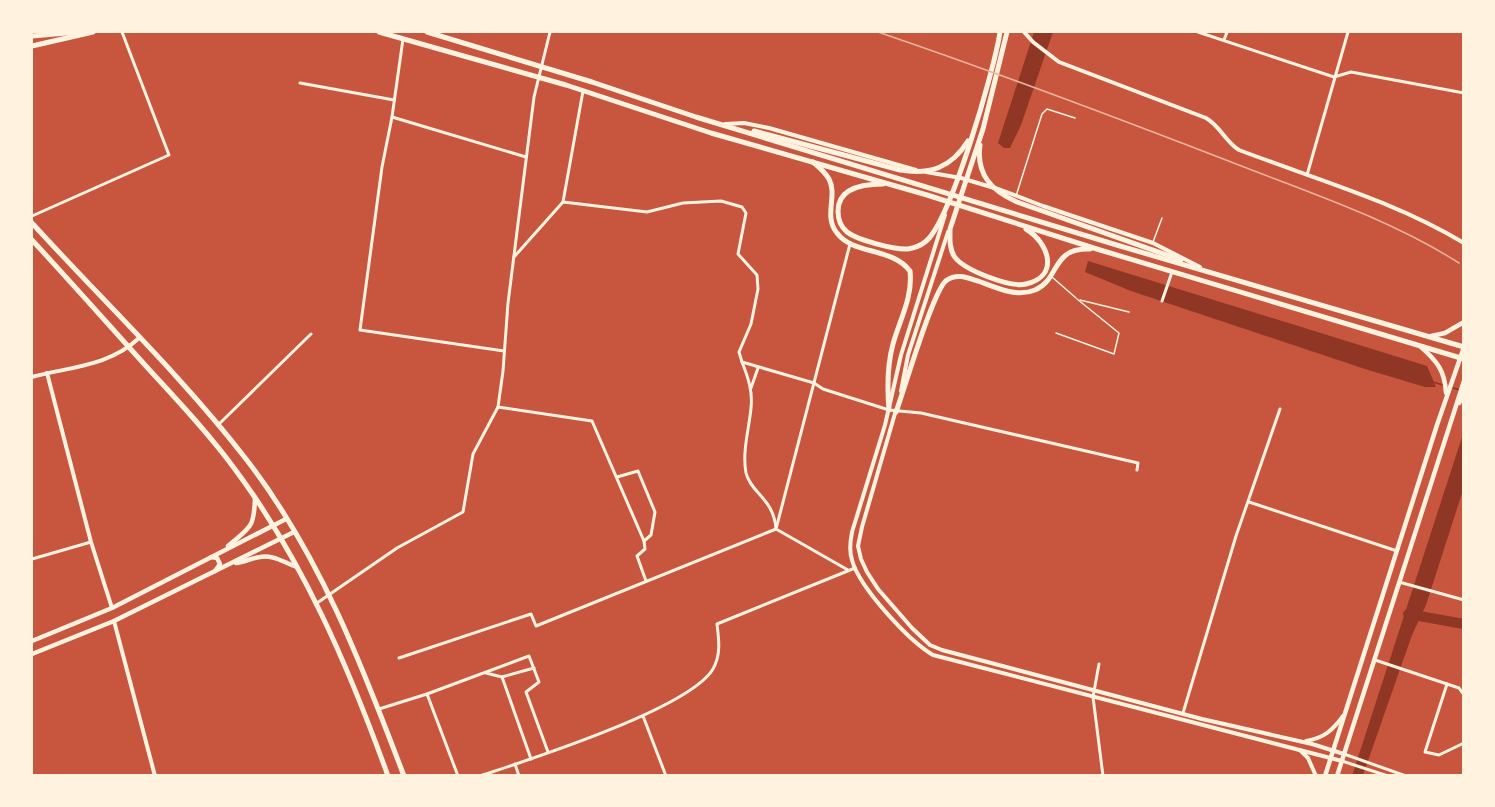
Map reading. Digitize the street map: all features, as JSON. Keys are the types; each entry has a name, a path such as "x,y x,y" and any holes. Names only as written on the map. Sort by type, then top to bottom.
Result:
{"main road":[{"path":"32,36 91,32"},
{"path":"32,46 91,32"},
{"path":"379,32 404,37 583,91 711,133 1016,222 1100,250 1462,359"},
{"path":"427,32 541,66 696,117 1120,246 1221,274"},
{"path":"889,184 858,186 851,189 840,200 838,214 842,226 847,232 861,238 900,249 918,246 929,239 945,214 975,126 1000,32"},
{"path":"1007,32 983,129 950,229 950,243 956,258 971,270 1023,285 1034,282 1042,275 1047,265 1047,253 1042,242 1016,222"},
{"path":"696,117 919,173 942,166 956,157 975,126"},
{"path":"983,129 980,160 987,179 1000,195 1221,274 1424,337 1464,347 1325,776"},
{"path":"812,161 828,177 832,187 830,218 838,235 850,243 898,259 910,271 910,294 888,368 889,410"},
{"path":"32,223 140,338 246,459 294,532 346,629 404,776"},
{"path":"32,240 202,428 255,498 316,603 350,676 388,776"},
{"path":"896,411 933,303 944,281 953,277 964,277 1007,291 1023,293 1040,288 1070,252 1084,249 1100,250"},
{"path":"1424,337 1445,333 1464,322"},
{"path":"1421,347 1424,337"},
{"path":"1421,347 1435,360 1445,377 1447,394"},
{"path":"1337,776 1464,381"},
{"path":"221,552 247,532 253,523 255,498"},
{"path":"32,641 112,608 286,519"},
{"path":"32,654 114,621 294,532"},
{"path":"234,563 246,562 260,556 272,557 297,567"},
{"path":"210,557 217,558 220,564 215,571"}],"street":[{"path":"32,216 169,155 122,32"},
{"path":"316,603 397,549 463,512 473,454 498,407 526,157 538,78 550,32"},
{"path":"1024,32 1051,56 1068,66 1206,118 1216,124 1233,146 1239,150 1411,215 1464,243"},
{"path":"1198,32 1334,77 1351,72 1464,93"},
{"path":"1224,40 1227,32"},
{"path":"1307,175 1347,32"},
{"path":"404,37 382,167 360,330 504,351"},
{"path":"300,83 394,100"},
{"path":"513,257 563,202 583,91"},
{"path":"392,117 526,157"},
{"path":"725,124 744,123 769,128 910,168 961,178 1153,243 1200,267"},
{"path":"563,202 647,212 683,203 722,201 742,207 746,213 738,254 757,275 758,289 751,324 739,352 750,389 752,405 744,462 747,477 772,509 776,529 848,570"},
{"path":"945,214 896,371 889,410 852,532 850,546 855,567 873,595 904,631 924,650 933,655 1299,749 1388,776"},
{"path":"950,229 908,355 896,411 859,538 861,559 878,589 919,635 930,645 942,650 1183,713 1302,741 1406,776"},
{"path":"776,529 850,243"},
{"path":"1162,301 1172,272"},
{"path":"218,425 311,334"},
{"path":"32,377 108,359 129,348 140,338"},
{"path":"742,362 814,383 823,389 889,410 921,413 1138,463 1137,470"},
{"path":"750,389 758,368"},
{"path":"47,373 91,543 112,608"},
{"path":"498,407 592,421 644,541 645,549 637,556 646,581"},
{"path":"1183,713 1280,409"},
{"path":"618,477 638,471 655,512 651,536 644,541"},
{"path":"1249,502 1397,551"},
{"path":"399,658 531,614 536,626 776,529"},
{"path":"32,559 91,543"},
{"path":"480,776 643,716 679,699 707,678 714,668 719,643 717,624 855,567"},
{"path":"1398,582 1464,600"},
{"path":"114,621 155,776"},
{"path":"379,710 529,656 539,682 526,692 548,752"},
{"path":"1373,659 1459,688 1464,695"},
{"path":"1100,664 1094,697 1103,776"},
{"path":"485,673 502,677 534,668"},
{"path":"502,677 531,759"},
{"path":"1447,684 1425,752 1438,755 1464,743"},
{"path":"427,694 458,776"},
{"path":"1302,741 1323,737 1336,726 1345,712"},
{"path":"643,716 666,776"},
{"path":"1299,749 1308,758 1316,776"},
{"path":"515,764 519,776"}],"lane":[{"path":"1016,196 1042,114 1047,109 1075,118"},
{"path":"1153,243 1162,218"},
{"path":"1050,276 1119,333 1114,354 1056,333"},
{"path":"1077,299 1129,312"}],"shaded area":[{"path":"1034,32 1053,32 1021,125 1010,148 1004,148 998,143"},
{"path":"1088,261 1427,366 1436,387 1425,387 1365,369 1131,291 1085,272"},
{"path":"1463,434 1463,490 1426,605 1412,635 1363,775 1352,776"}],"waterway":[{"path":"1433,382 1443,385"},
{"path":"1453,388 1464,391"},
{"path":"1408,614 1464,624"}],"railway":[{"path":"878,32 1062,98 1326,199 1408,234 1459,263"}]}
